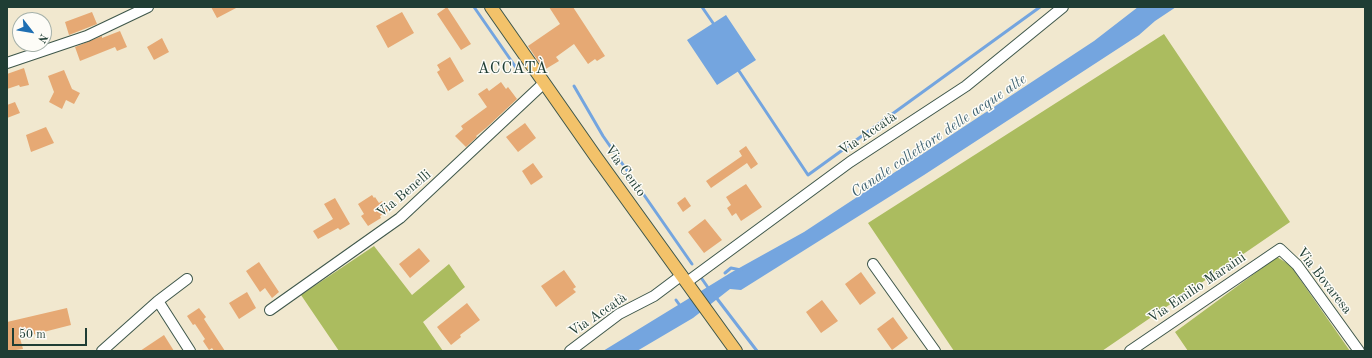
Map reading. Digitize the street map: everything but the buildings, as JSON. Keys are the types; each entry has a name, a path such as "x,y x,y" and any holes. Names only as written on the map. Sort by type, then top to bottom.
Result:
{"main road":[{"name":"Via Cento","path":"491,7 544,84 736,351"}],"street":[{"path":"7,63 87,36 148,7"},
{"name":"Via Accatà","path":"570,351 619,314 654,296 687,282 850,162 966,86 1062,7"},
{"name":"Via Benelli","path":"270,310 400,218 544,84"},
{"name":"Via Emilio Maraini","path":"1130,351 1280,249"},
{"name":"Via Bovaresa","path":"1280,249 1297,265 1359,351"},
{"path":"873,264 935,351"},
{"path":"102,351 158,301 187,279"},
{"path":"158,301 190,351"}],"green space":[{"path":"1164,34 1290,222 1102,351 954,351 868,223"},
{"path":"374,246 412,295 449,264 465,287 423,322 443,351 339,351 301,295"},
{"path":"1277,257 1290,265 1350,351 1188,351 1175,332"}],"water":[{"path":"1138,7 1176,7 1155,21 1139,35 924,175 741,290 730,289 693,318 637,351 603,351 732,272 804,232 1094,41"},
{"path":"726,15 756,60 717,85 687,40"}],"waterway":[{"path":"474,7 517,69"},
{"path":"702,7 713,23"},
{"path":"739,71 808,175 1040,7"},
{"path":"574,86 603,136 692,264"},
{"path":"725,273 731,268 741,270"},
{"path":"702,279 709,289"},
{"path":"715,296 757,351"},
{"path":"676,300 681,307"}],"district":[{"name":"ACCATÀ","path":"513,69"}],"water label":[{"name":"Canale collettore delle acque alte","path":"939,136"}]}
